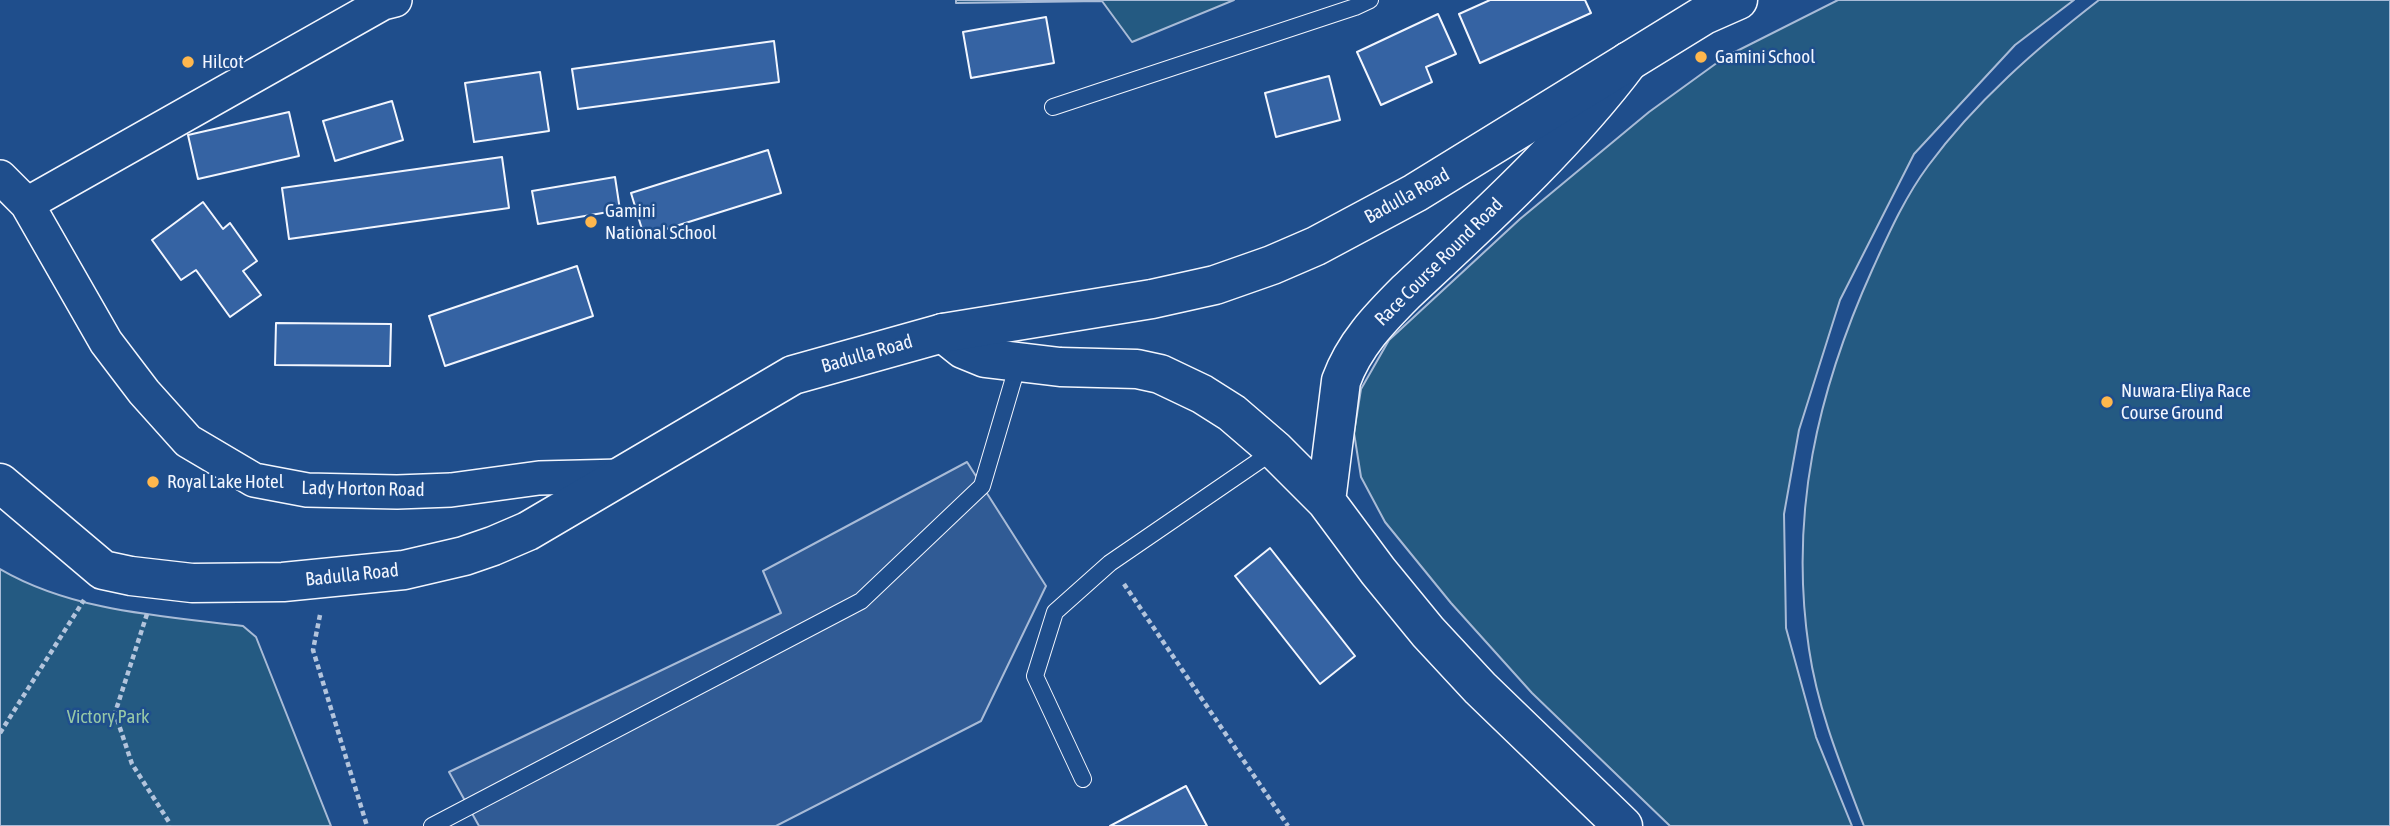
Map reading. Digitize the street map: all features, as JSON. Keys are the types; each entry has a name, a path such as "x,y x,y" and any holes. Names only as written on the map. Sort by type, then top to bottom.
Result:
{"main road":[{"name":"Badulla Road","path":"103,570 192,583 330,578 435,564 494,546 528,531 793,375 943,333 1152,299 1215,285 1272,265 1315,246 1415,193 1704,15 1738,0"},
{"name":"Race Course Round Road","path":"1326,501 1341,381 1348,362 1361,343 1380,318 1406,292 1563,141 1599,102 1630,60"},
{"path":"943,333 963,349 985,358 1018,364 1136,369 1160,374 1202,394 1231,413 1275,450 1326,501 1428,632 1528,736 1623,826"},
{"path":"0,483 103,570"}],"street":[{"path":"27,204 383,3 395,0"},
{"name":"Lady Horton Road","path":"0,177 27,204 106,342 144,392 188,441 254,480 307,491 397,492 452,490 539,478 622,476"}],"lane":[{"path":"1053,107 1370,0"},
{"path":"432,826 861,601 982,486 1018,364"},
{"path":"1083,779 1035,676 1055,612 1110,563 1275,450"}],"path":[{"path":"1110,563 1289,826"},
{"path":"0,733 103,570"},
{"path":"330,578 313,650 367,826"},
{"path":"160,580 138,638 116,713 132,764 169,826"}],"green space":[{"path":"956,0 1234,0 1132,42 1102,1 956,3"},
{"path":"1838,0 2074,0 2015,45 1914,154 1840,300 1799,430 1784,514 1786,628 1816,737 1852,826 1670,826 1532,693 1451,603 1385,522 1361,477 1354,433 1361,389 1389,340 1520,219 1649,112 1725,57"},
{"name":"Nuwara-Eliya Race Course Ground","path":"2099,0 2390,0 2390,826 1864,826 1839,761 1818,695 1809,649 1803,550 1812,454 1823,407 1853,314 1905,203 1946,142 2008,77"},
{"name":"Victory Park","path":"0,569 28,583 87,603 149,615 243,626 256,637 331,826 0,826"}],"shaded area":[{"path":"967,462 1046,586 981,721 776,826 479,826 449,772 781,613 763,571"}],"building":[{"path":"1490,0 1585,0 1591,13 1480,63 1459,14"},
{"path":"1438,14 1456,54 1426,67 1432,82 1381,105 1357,52"},
{"path":"1046,17 1054,63 971,78 963,32"},
{"path":"774,41 779,82 578,109 572,69"},
{"path":"540,72 549,131 474,142 465,83"},
{"path":"1329,76 1340,120 1276,137 1265,93"},
{"path":"392,101 403,140 335,161 323,121"},
{"path":"289,112 299,156 198,179 188,135"},
{"path":"768,150 781,193 644,236 631,193"},
{"path":"502,157 509,208 289,239 282,188"},
{"path":"615,177 620,210 538,224 532,191"},
{"path":"203,202 223,229 230,223 257,261 243,271 261,295 230,317 196,270 181,280 152,240"},
{"path":"577,266 593,316 445,366 429,316"},
{"path":"276,323 391,324 390,366 275,365"},
{"path":"1270,548 1355,656 1320,684 1235,576"},
{"path":"1186,786 1207,826 1110,826"}],"place":[{"name":"Gamini School","path":"1701,57"},
{"name":"Hilcot","path":"188,62"},
{"name":"Gamini National School","path":"591,222"},
{"name":"Nuwara-Eliya Race Course Ground","path":"2107,402"},
{"name":"Royal Lake Hotel","path":"153,482"}]}
